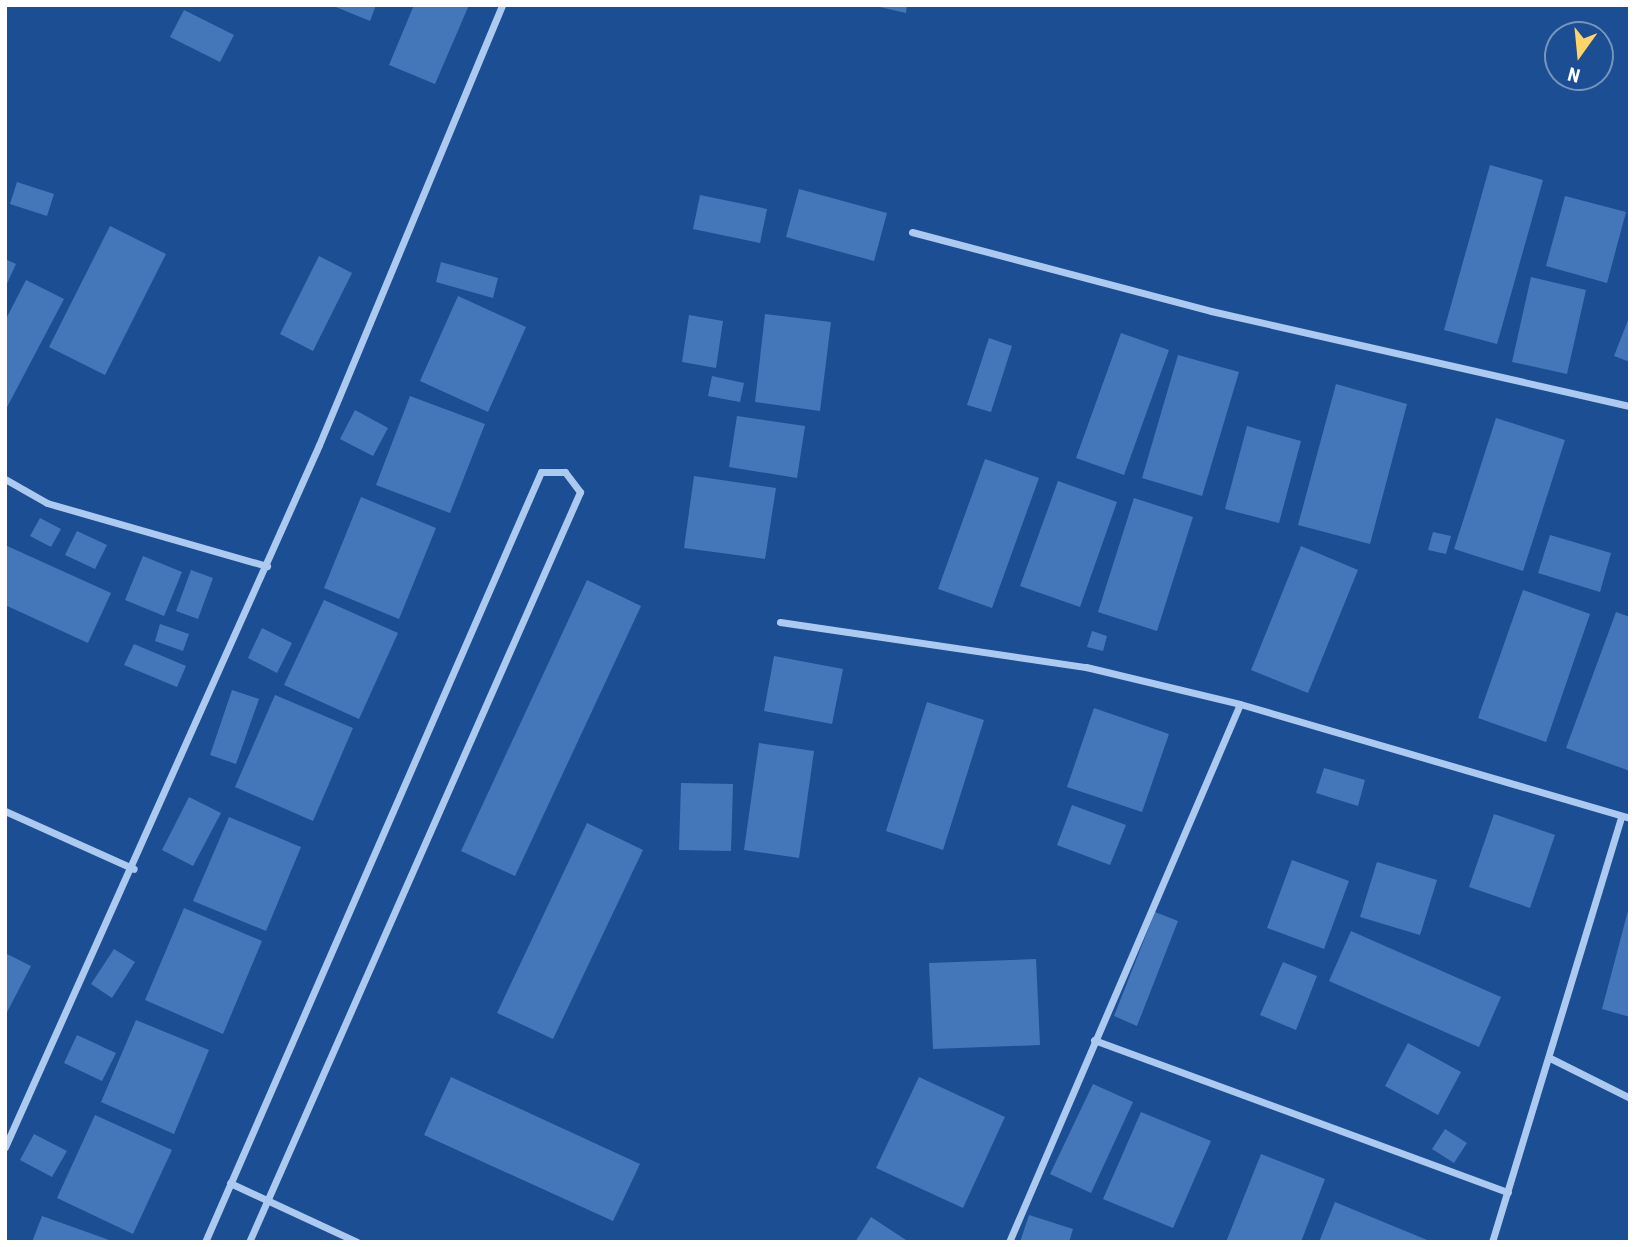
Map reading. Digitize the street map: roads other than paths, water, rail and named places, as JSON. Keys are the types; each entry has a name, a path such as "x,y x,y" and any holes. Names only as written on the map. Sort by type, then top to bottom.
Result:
{"street":[{"path":"5,1147 134,869 267,566 502,5"},
{"path":"912,232 1212,311 1630,405"},
{"path":"205,1242 541,472 565,471 580,492 249,1242"},
{"path":"5,479 47,503 267,566"},
{"path":"780,622 1086,667 1240,704 1625,817 1552,1059 1492,1242"},
{"path":"1009,1242 1240,704"},
{"path":"5,811 134,869"},
{"path":"1094,1040 1508,1192"},
{"path":"1552,1059 1630,1098"},
{"path":"230,1183 357,1242"}]}
